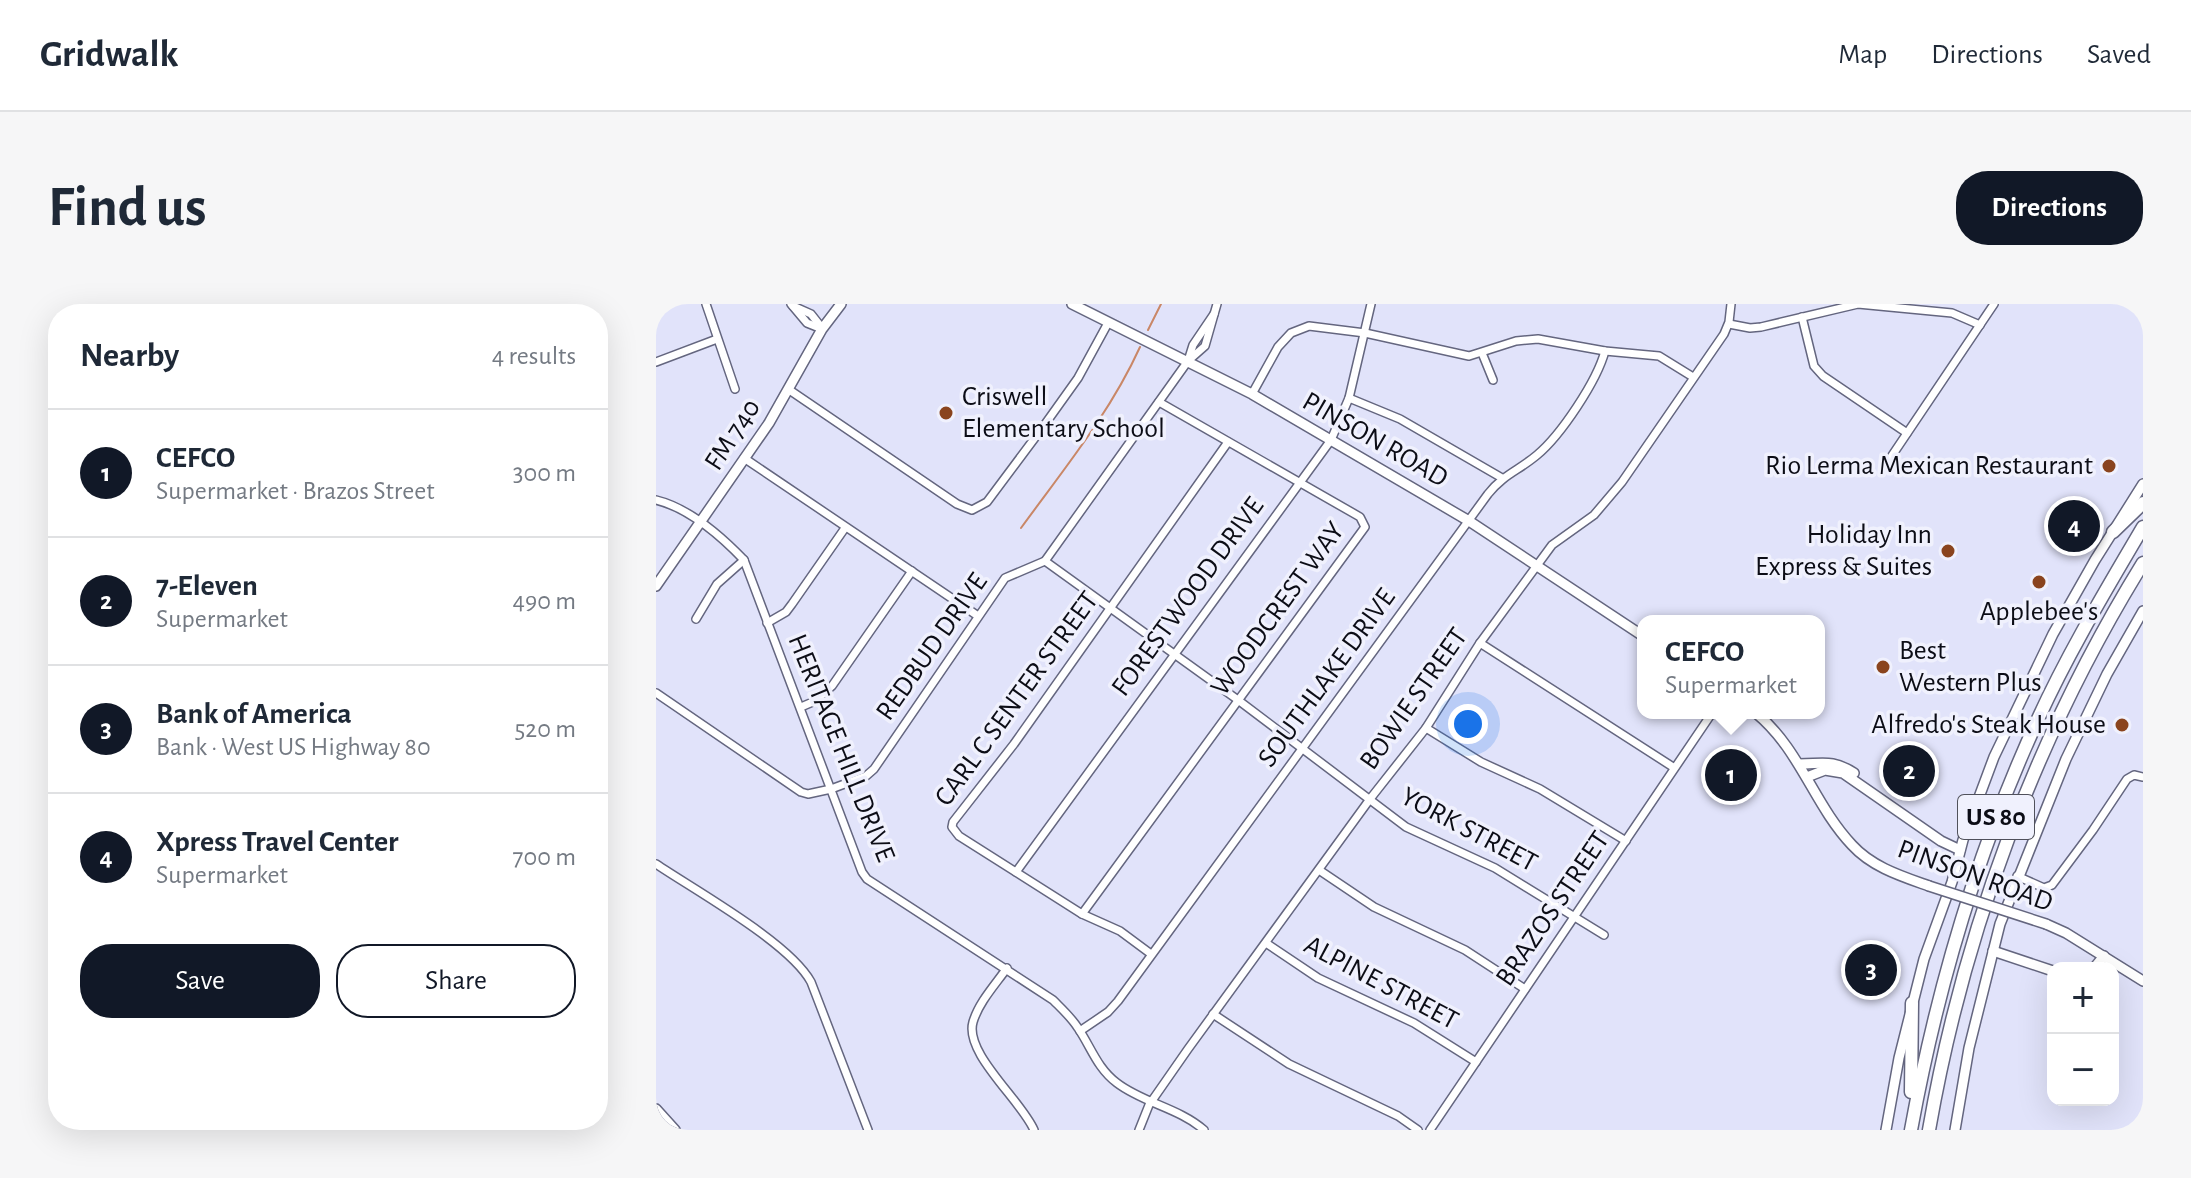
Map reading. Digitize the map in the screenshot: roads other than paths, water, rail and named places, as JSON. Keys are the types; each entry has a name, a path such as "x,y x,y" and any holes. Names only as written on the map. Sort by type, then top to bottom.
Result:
{"highway":[{"path":"2113,532 2143,503"},
{"name":"US 80","path":"1909,1130 1945,972 1996,817 2061,673 2143,527"},
{"name":"US 80","path":"1929,1130 1958,993 2009,836 2068,698 2143,563"},
{"path":"1909,1130 1912,1003"}],"main road":[{"name":"FM 740","path":"656,586 744,458 822,329 841,304"},
{"name":"PINSON ROAD","path":"1072,304 1252,394 1469,521 1637,632"},
{"path":"1886,1130 1912,1003 1960,850 1994,757 2053,634 2143,484"},
{"path":"1955,1130 1969,1048 1993,951 2017,876 2066,759 2107,674 2143,611"},
{"name":"PINSON ROAD","path":"1763,719 1777,732 1853,847 1885,869 2066,933 2143,981"},
{"path":"1799,764 1827,762 1841,765 1865,781 1879,798"},
{"path":"1807,777 1825,770 1838,772 1941,841 1960,850"},
{"path":"1993,951 2047,969"},
{"path":"2099,962 2104,956"},
{"path":"656,1109 675,1130"}],"street":[{"path":"706,304 735,389"},
{"path":"1045,561 1188,361 1193,345 1214,314 1217,304"},
{"name":"FORESTWOOD DRIVE","path":"1016,872 1331,440 1349,398 1371,304"},
{"name":"BOWIE STREET","path":"1139,1130 1151,1102 1213,1014 1370,799 1426,728 1480,643 1552,545 1583,525 1605,503 1649,444 1719,342 1729,324 1731,304"},
{"path":"1729,324 1761,327 1858,304 1894,310 1952,313 1980,325"},
{"path":"1887,463 1994,304"},
{"path":"792,305 807,323 822,329"},
{"path":"1802,317 1814,366 1823,376 1907,433"},
{"path":"788,389 957,504 972,510 987,502 1061,403 1108,323"},
{"path":"1252,394 1278,347 1291,333 1318,325 1469,356 1516,341 1538,339 1605,351 1659,356 1693,377"},
{"path":"656,362 717,339"},
{"name":"SOUTHLAKE DRIVE","path":"1080,1031 1108,1012 1502,478 1528,462 1551,440 1595,379 1605,351"},
{"path":"1482,353 1493,380"},
{"path":"1349,398 1400,419 1502,478"},
{"name":"WOODCREST WAY","path":"1082,914 1365,527 1360,517 1159,402"},
{"name":"CARL C SENTER STREET","path":"1151,954 1120,931 1082,914 959,836 954,831 953,822 1014,744 1228,442"},
{"path":"744,458 978,616"},
{"name":"HERITAGE HILL DRIVE","path":"656,500 669,503 700,523 730,545 744,560 867,879 1053,1000 1080,1031 1104,1072 1125,1088 1187,1118 1204,1130"},
{"path":"767,623 786,612 845,528"},
{"path":"696,619 717,584 744,560"},
{"name":"YORK STREET","path":"1045,561 1418,834 1495,868 1604,935"},
{"name":"REDBUD DRIVE","path":"656,693 801,792 808,794 831,789 866,776 874,769 1005,578 1045,561"},
{"path":"801,707 815,701 832,686 912,571"},
{"path":"1480,643 1673,767"},
{"name":"BRAZOS STREET","path":"1430,1130 1708,719"},
{"path":"1426,728 1481,762 1540,789 1626,841"},
{"path":"2017,876 2044,888 2052,885 2127,779 2134,775 2143,777"},
{"path":"656,864 799,963 811,982 868,1130"},
{"path":"1319,870 1374,907 1465,950 1525,989"},
{"name":"ALPINE STREET","path":"1266,943 1318,978 1414,1023 1476,1062"},
{"path":"1007,968 973,1022 974,1044 1021,1107 1034,1130"},
{"path":"1213,1014 1289,1064 1398,1116 1418,1130"}],"waterway":[{"path":"1148,330 1161,304"},
{"path":"1021,528 1101,418 1140,347"}],"place":[{"name":"Criswell Elementary School","path":"946,413"},
{"name":"Rio Lerma Mexican Restaurant","path":"2109,466"},
{"name":"Xpress Travel Center","path":"2074,526"},
{"name":"Holiday Inn Express & Suites","path":"1948,551"},
{"name":"Applebee's","path":"2039,582"},
{"name":"Best Western Plus","path":"1883,667"},
{"name":"Alfredo's Steak House","path":"2122,725"},
{"name":"7-Eleven","path":"1909,771"},
{"name":"CEFCO","path":"1731,775"},
{"name":"Bank of America","path":"1871,970"}]}
